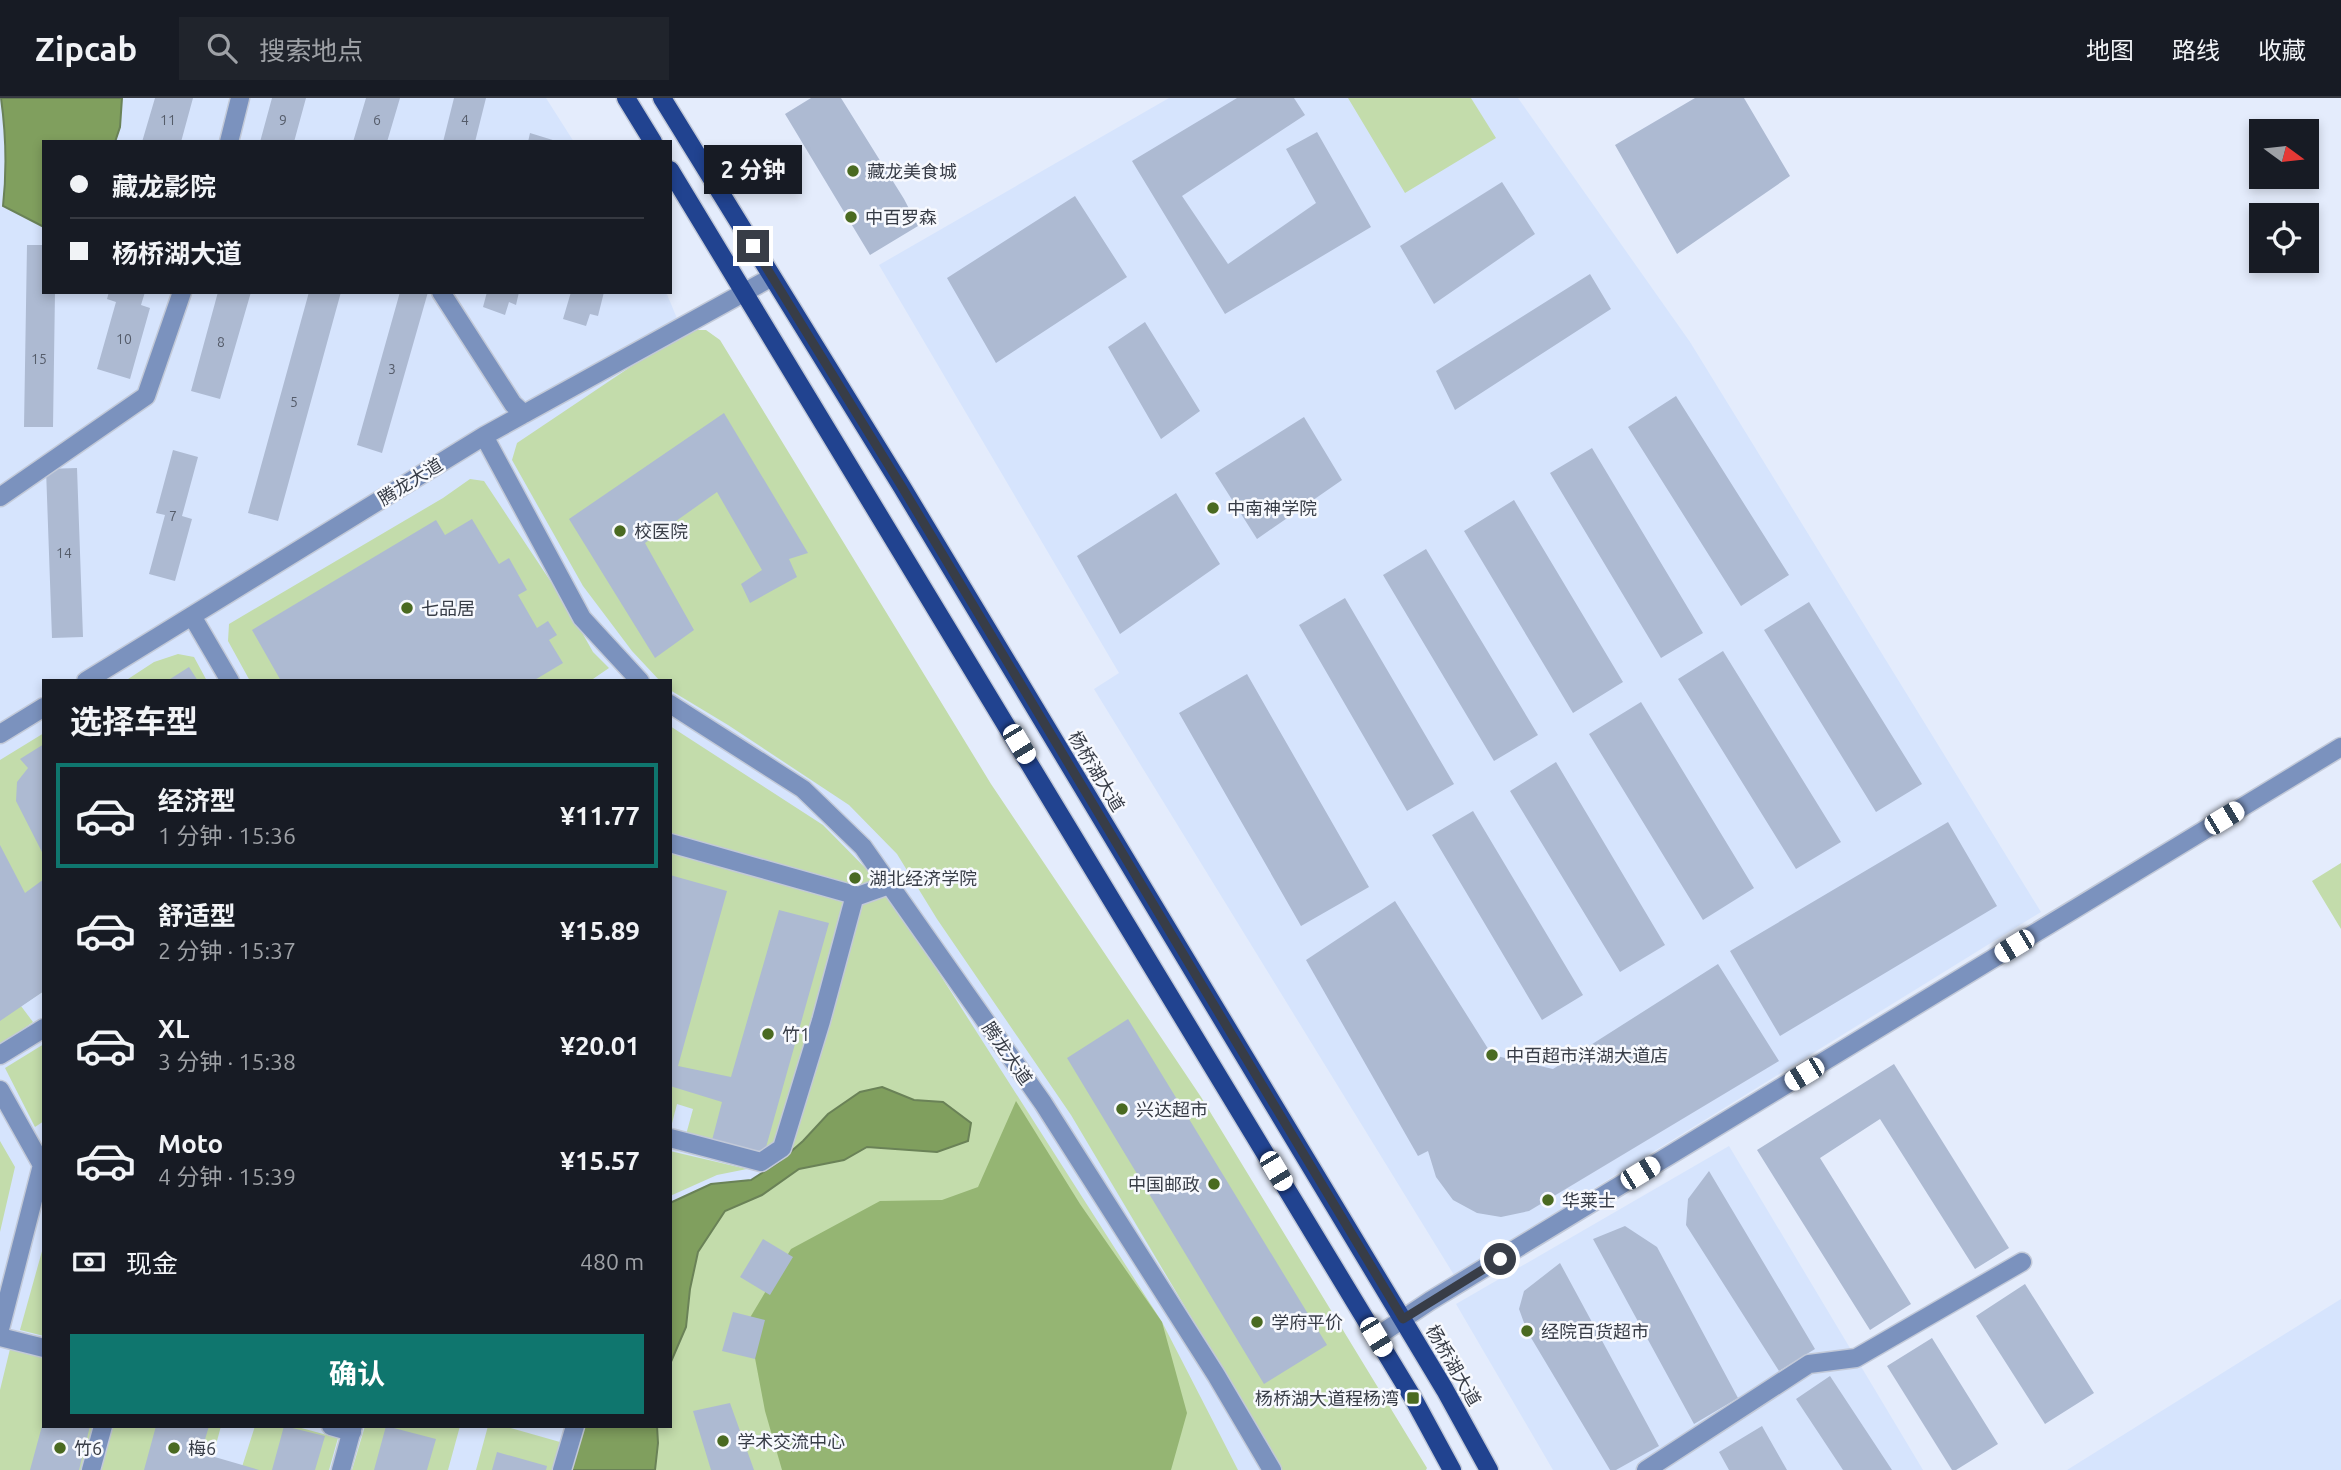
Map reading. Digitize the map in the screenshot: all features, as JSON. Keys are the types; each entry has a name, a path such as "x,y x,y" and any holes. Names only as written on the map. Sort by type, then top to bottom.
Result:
{"main road":[{"path":"626,98 652,140"},
{"name":"杨桥湖大道","path":"662,98 902,487 1403,1319 1489,1470"},
{"path":"672,173 1376,1337 1452,1470"}],"street":[{"path":"230,140 240,98"},
{"name":"腾龙大道","path":"89,679 484,436 772,276"},
{"path":"0,497 146,396 181,294"},
{"path":"442,294 513,404 524,414"},
{"path":"484,436 582,618 638,678"},
{"path":"192,615 229,679"},
{"path":"620,679 624,676 638,678"},
{"name":"腾龙大道","path":"672,705 803,789 863,847 1043,1103 1216,1375 1272,1470"},
{"path":"0,734 42,708"},
{"path":"1376,1337 2341,747"},
{"path":"672,844 855,895 889,885"},
{"path":"672,1139 761,1163 782,1148 821,1021 855,895"},
{"path":"0,1055 42,1029"},
{"path":"0,1090 42,1163"},
{"path":"0,1329 42,1169"},
{"path":"1646,1470 1809,1364 1856,1358 2022,1262"},
{"path":"0,1337 42,1348"},
{"path":"91,1470 102,1428"},
{"path":"562,1470 569,1428"},
{"path":"341,1470 352,1429"}],"shaded area":[{"name":"湖北经济学院","path":"0,98 546,98 573,140 42,140 42,294 667,294 694,359 1396,1470 0,1470"},
{"path":"1,98 122,98 120,127 116,140 42,140 42,226 3,206 4,125"},
{"path":"1169,98 1518,98 1690,342 2041,912 1454,1275 1094,689 1119,673 879,265"},
{"path":"1348,98 1471,98 1496,138 1405,193"},
{"path":"692,330 706,330 720,340 991,784 1201,1097 1426,1470 1282,1470 1071,1115 937,919 897,854 849,805 672,691 672,679 658,679 632,651 583,586 512,460 517,443 678,335"},
{"name":"七品居","path":"470,479 484,481 567,606 593,652 609,668 593,679 249,679 228,641 229,624 443,498"},
{"path":"178,654 194,657 206,679 128,679 154,662"},
{"path":"672,727 823,825 884,887 1162,1322 1238,1470 655,1470 657,1428 672,1428 672,1359 686,1327 698,1252 725,1211 762,1195 799,1169 844,1160 867,1147 937,1152 943,1102 914,1100 882,1087 803,1141 789,1154 782,1148 855,895 672,844"},
{"path":"42,734 42,992 21,1006 33,1022 4,1043 0,1043 0,760"},
{"path":"672,851 847,900 770,1168 684,1142 693,1109 677,1104 672,1123"},
{"path":"2341,863 2341,929 2312,881"},
{"path":"42,1045 42,1122 35,1127 5,1068"},
{"path":"882,1087 914,1100 943,1102 971,1123 968,1141 937,1152 867,1147 844,1160 799,1169 762,1195 725,1211 698,1252 686,1327 672,1359 672,1202 711,1184 751,1180 779,1162 828,1114 860,1092"},
{"path":"1016,1101 1080,1204 1162,1322 1187,1413 1171,1470 782,1470 765,1411 748,1321 791,1249 880,1201 942,1200 978,1187"},
{"path":"0,1141 15,1167 0,1232"},
{"path":"1729,1146 1923,1470 1553,1470 1456,1304"},
{"path":"672,1151 747,1169 717,1175 672,1195"},
{"path":"42,1251 42,1336 20,1330"},
{"path":"2341,1299 2341,1470 2067,1470"},
{"path":"10,1349 42,1357 42,1428 220,1428 210,1467 219,1470 0,1470 0,1390"},
{"path":"254,1428 301,1428 338,1438 329,1470 241,1470"},
{"path":"364,1428 459,1428 448,1470 352,1470"},
{"path":"487,1428 511,1428 567,1444 560,1470 476,1470"},
{"path":"582,1428 657,1428 655,1470 570,1470"}],"building":[{"path":"155,98 193,98 182,140 143,140"},
{"path":"272,98 306,98 295,140 261,140"},
{"path":"366,98 400,98 388,140 354,140"},
{"path":"454,98 486,98 476,140 444,140"},
{"name":"藏龙美食城","path":"811,98 841,98 918,226 870,255 785,114"},
{"path":"1237,98 1294,98 1305,115 1182,196 1228,264 1316,203 1286,149 1317,132 1371,227 1225,314 1132,161"},
{"path":"1695,98 1744,98 1790,176 1677,254 1615,145"},
{"path":"530,133 553,140 528,140"},
{"path":"1502,182 1535,234 1434,304 1400,246"},
{"path":"1075,196 1127,277 996,363 947,278"},
{"path":"27,245 42,245 42,294 55,294 53,427 24,427"},
{"path":"1590,274 1611,309 1455,410 1436,371"},
{"path":"108,294 144,294 141,305 150,308 130,379 97,369 116,302 107,299"},
{"path":"217,294 250,294 220,399 191,391"},
{"path":"308,294 340,294 278,521 248,513"},
{"path":"399,294 427,294 382,453 357,445"},
{"path":"486,294 519,294 516,305 509,302 505,315 483,307"},
{"path":"570,294 604,294 598,316 590,314 586,326 563,319"},
{"path":"1145,322 1200,411 1161,439 1108,347"},
{"path":"1676,396 1789,575 1741,606 1628,427"},
{"name":"校医院","path":"724,413 808,553 789,559 797,577 750,603 741,584 762,570 717,492 645,543 694,630 655,658 569,519"},
{"path":"1304,417 1342,480 1257,539 1215,473"},
{"path":"1592,448 1703,633 1661,658 1550,473"},
{"path":"173,450 198,457 182,516 192,519 175,581 149,574 165,515 156,513"},
{"path":"77,468 83,637 52,638 46,469"},
{"path":"1176,493 1220,564 1120,634 1077,556"},
{"path":"1514,500 1623,682 1573,713 1464,531"},
{"name":"七品居","path":"472,519 499,564 509,558 527,590 518,595 537,628 548,621 557,635 549,640 563,663 536,679 280,679 252,630 436,520 445,535"},
{"path":"1426,549 1538,735 1494,761 1383,575"},
{"path":"1345,598 1454,784 1407,811 1299,625"},
{"path":"1809,602 1922,784 1876,812 1764,630"},
{"path":"1723,651 1841,842 1796,869 1678,679"},
{"path":"189,667 197,679 170,679"},
{"path":"1247,674 1369,887 1301,926 1179,713"},
{"path":"1641,702 1754,888 1703,920 1589,734"},
{"path":"42,745 42,852 16,801 17,782 28,768 20,759"},
{"path":"1556,762 1665,945 1620,972 1510,791"},
{"path":"1473,811 1583,995 1542,1020 1432,835"},
{"path":"1948,822 1997,906 1780,1036 1730,951"},
{"path":"0,845 25,893 42,880 42,992 0,1021"},
{"path":"672,876 727,891 678,1066 731,1077 779,910 829,923 763,1158 711,1144 722,1102 672,1087"},
{"path":"1395,901 1492,1055 1553,1069 1718,964 1779,1061 1529,1211 1501,1217 1477,1213 1453,1200 1436,1177 1428,1151 1418,1156 1306,960"},
{"path":"1128,1019 1327,1345 1264,1384 1067,1058"},
{"path":"1894,1064 2009,1248 1975,1269 1880,1119 1820,1158 1911,1304 1870,1330 1757,1150"},
{"path":"1709,1171 1815,1349 1779,1371 1686,1225 1688,1199"},
{"path":"1625,1226 1657,1247 1738,1398 1694,1424 1593,1239"},
{"path":"763,1239 793,1257 770,1295 740,1277"},
{"path":"1560,1263 1659,1446 1616,1470 1610,1470 1527,1331 1519,1309 1524,1291"},
{"path":"2025,1284 2094,1393 2045,1424 1976,1316"},
{"path":"733,1312 765,1320 755,1359 722,1351"},
{"path":"1932,1338 1998,1444 1956,1470 1952,1470 1887,1366"},
{"path":"1830,1376 1892,1470 1843,1470 1796,1399"},
{"name":"学术交流中心","path":"730,1403 754,1470 711,1470 693,1411"},
{"name":"竹6","path":"42,1426 90,1428 79,1470 30,1470"},
{"path":"1762,1426 1787,1470 1729,1470 1719,1452"},
{"path":"155,1428 208,1428 201,1453 259,1470 144,1470"},
{"path":"283,1428 325,1436 315,1470 272,1470"},
{"path":"385,1428 436,1439 427,1470 374,1470"},
{"path":"497,1452 547,1466 546,1470 492,1470"}],"place":[{"name":"藏龙美食城","path":"853,171"},
{"name":"中百罗森","path":"851,217"},
{"name":"中南神学院","path":"1213,508"},
{"name":"校医院","path":"620,531"},
{"name":"七品居","path":"407,608"},
{"name":"湖北经济学院","path":"855,878"},
{"name":"竹1","path":"768,1034"},
{"name":"中百超市洋湖大道店","path":"1492,1055"},
{"name":"兴达超市","path":"1122,1109"},
{"name":"中国邮政","path":"1214,1184"},
{"name":"华莱士","path":"1548,1200"},
{"name":"学府平价","path":"1257,1322"},
{"name":"经院百货超市","path":"1527,1331"},
{"name":"杨桥湖大道程杨湾","path":"1413,1398"},
{"name":"学术交流中心","path":"723,1441"},
{"name":"竹6","path":"60,1448"},
{"name":"梅6","path":"174,1448"}],"route":[{"path":"753,246 902,487 1403,1319 1500,1259"}]}
